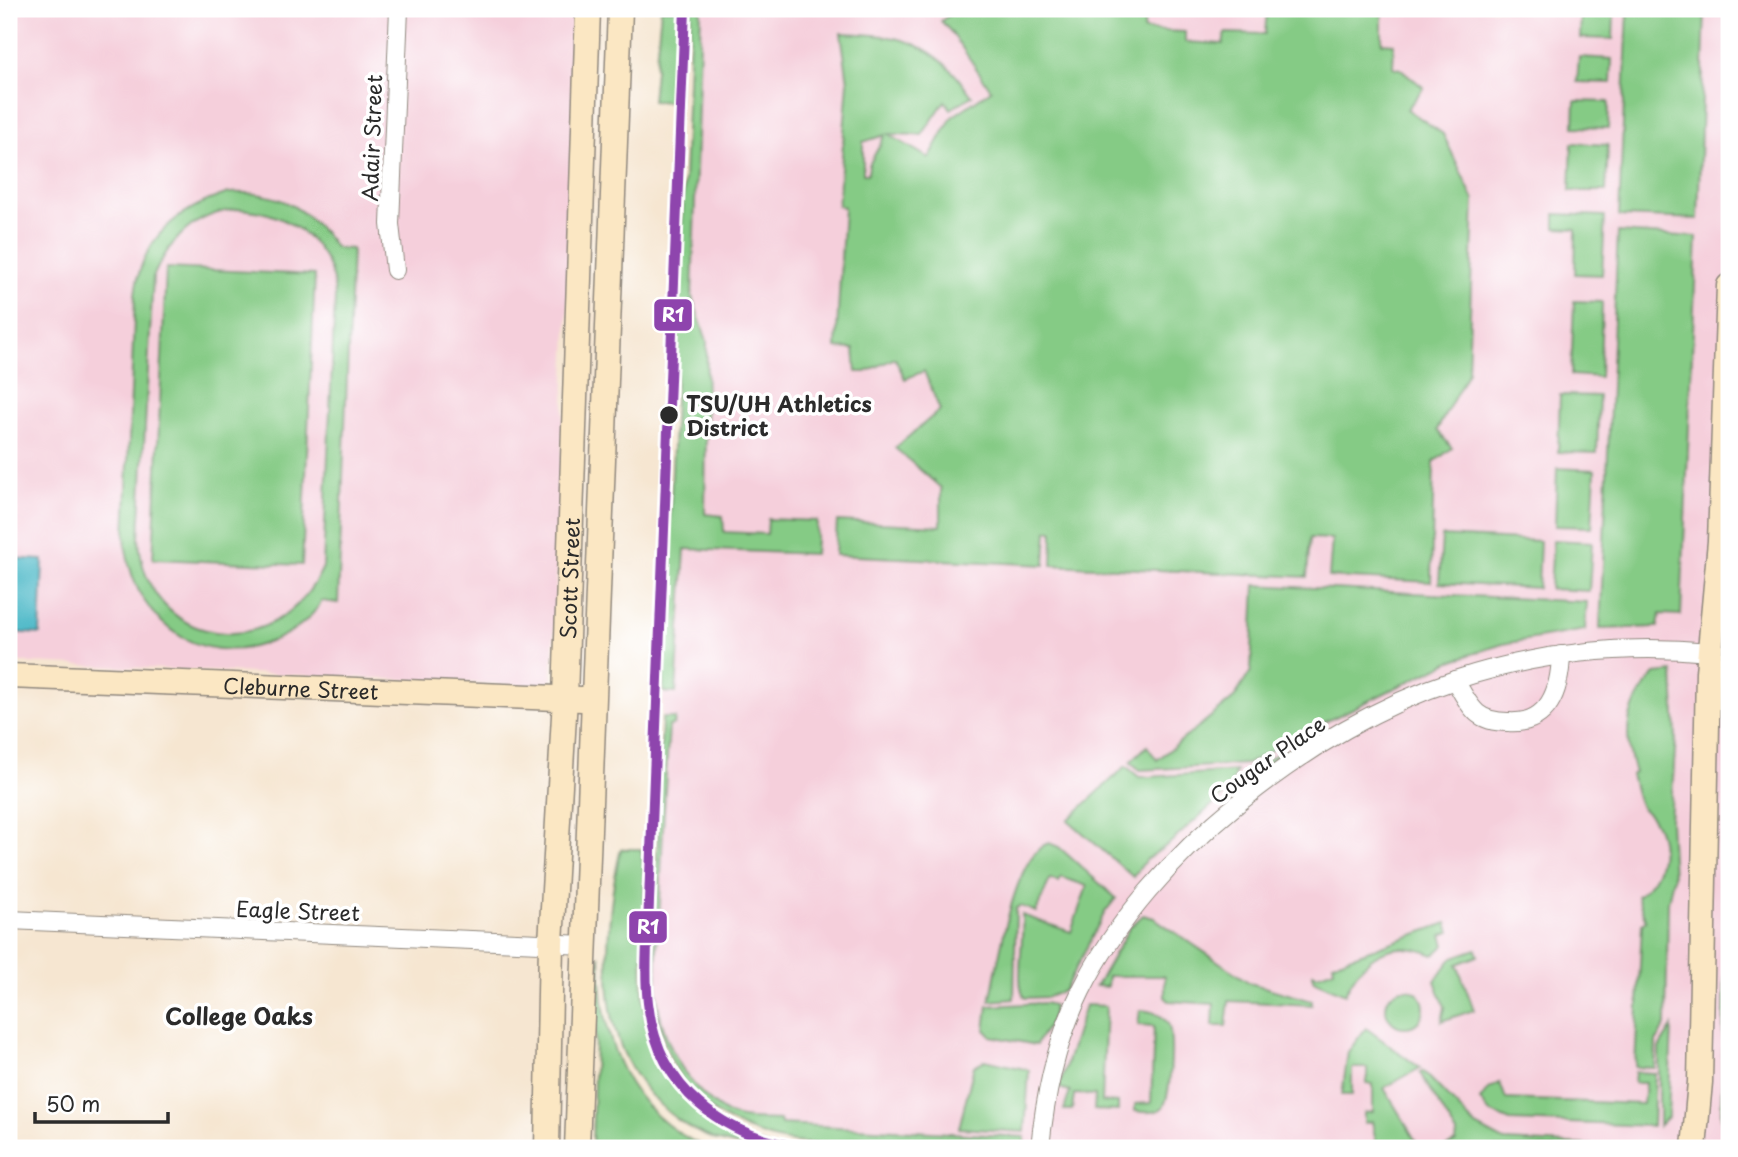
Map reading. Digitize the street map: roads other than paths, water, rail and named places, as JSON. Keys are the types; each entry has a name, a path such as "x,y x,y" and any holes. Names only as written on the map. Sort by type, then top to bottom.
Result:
{"main road":[{"name":"Scott Street","path":"547,1148 551,943 565,698 588,9"},
{"name":"Scott Street","path":"578,1148 620,9"},
{"path":"581,195 613,197"},
{"path":"1694,1148 1700,1082 1710,652 1720,541 1729,286"},
{"path":"571,466 603,467"},
{"name":"Cleburne Street","path":"9,676 594,700"}],"street":[{"name":"Adair Street","path":"395,270 390,224 399,9"},
{"name":"Cougar Place","path":"1040,1148 1047,1090 1068,1018 1097,960 1129,914 1209,827 1287,768 1334,738 1418,694 1455,680 1560,655 1635,649 1710,652"},
{"path":"1455,680 1477,713 1496,721 1521,723 1542,714 1555,697 1560,655"},
{"name":"Eagle Street","path":"9,920 585,945"}],"water":[{"path":"9,558 43,560 40,634 9,632"}],"place":[{"name":"TSU/UH Athletics District","path":"669,415"}],"district":[{"name":"College Oaks","path":"239,1015"}]}
